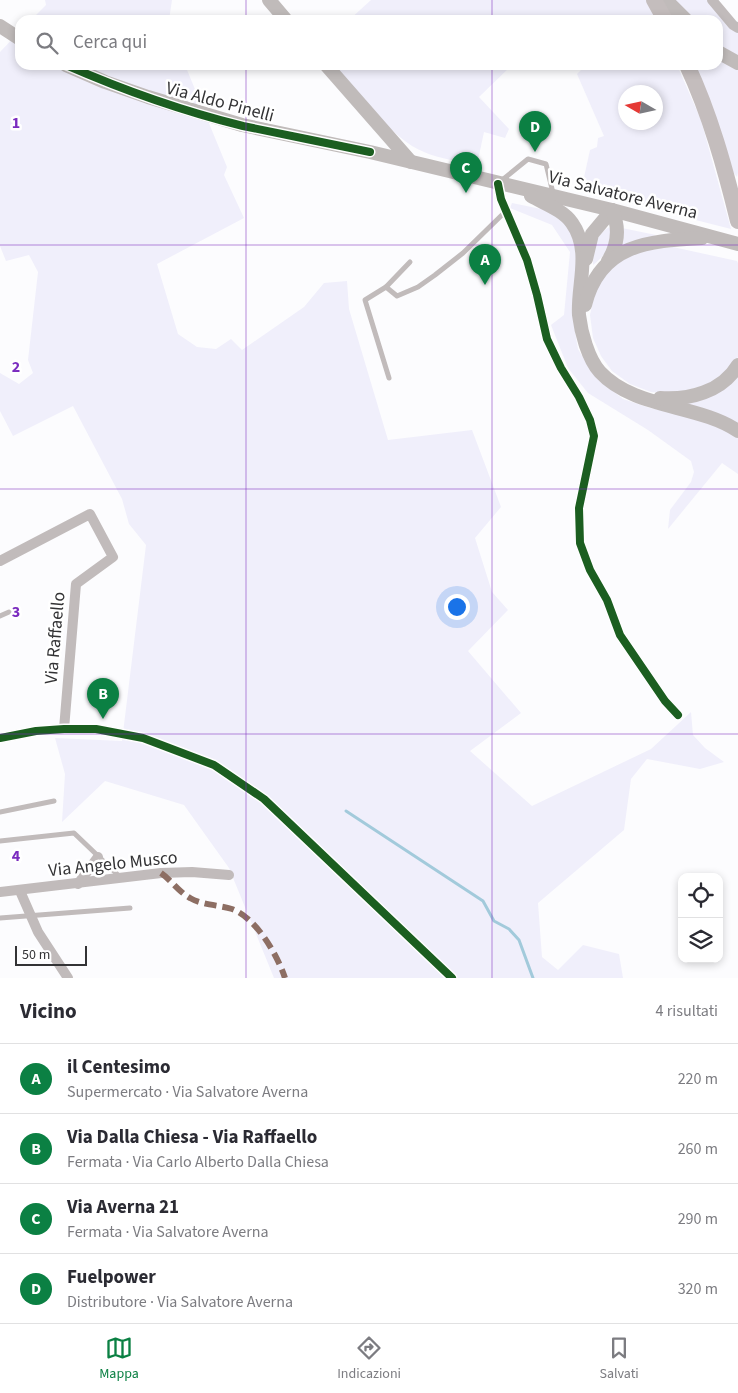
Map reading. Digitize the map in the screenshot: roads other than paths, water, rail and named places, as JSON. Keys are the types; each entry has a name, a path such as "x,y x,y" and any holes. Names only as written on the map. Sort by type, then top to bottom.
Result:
{"main road":[{"path":"269,0 282,15"},
{"path":"654,0 662,15"},
{"path":"666,0 681,15"},
{"path":"0,26 15,36"},
{"path":"723,55 738,63"},
{"name":"Via Aldo Pinelli","path":"77,70 105,82 200,114 411,162"},
{"path":"330,70 411,162"},
{"path":"689,70 727,177 738,221"},
{"name":"Via Salvatore Averna","path":"411,162 612,210 738,244"},
{"path":"514,187 562,212 573,223 580,240 584,270"},
{"path":"612,210 592,234 584,270 579,315 589,355 600,372 629,392 714,419 738,431"},
{"path":"605,266 613,252 617,235 617,226 612,210"},
{"path":"581,323 586,300 598,274 614,257 629,248 648,242 714,238"},
{"path":"644,398 681,398 706,392 725,380 738,365"}],"street":[{"path":"712,0 733,25 738,28"},
{"path":"498,184 501,200 528,260 538,295 547,339 561,368 579,397 590,420 594,436 579,508 580,544 590,570 607,600 620,635 665,701 678,715"},
{"name":"Via Raffaello","path":"0,561 90,514 113,557 76,584 64,729"},
{"path":"0,738 36,731 64,729 96,730 143,738 214,765 264,799 452,978"},
{"path":"78,884 98,857"},
{"name":"Via Angelo Musco","path":"0,892 161,873 192,872 229,875"},
{"path":"20,891 38,932 68,978"}],"lane":[{"path":"498,184 528,159 546,164 554,196"},
{"path":"386,287 397,296 418,287 463,253 506,211"},
{"path":"389,378 365,300 386,287 410,262"},
{"path":"0,616 9,612"},
{"path":"0,812 54,800"},
{"path":"0,841 74,833 120,877"},
{"path":"0,918 130,908"}],"waterway":[{"path":"346,811 483,901 494,921 509,929 519,940 533,978"}],"place":[{"name":"Fuelpower","path":"535,152"},
{"name":"Via Averna 21","path":"466,193"},
{"name":"il Centesimo","path":"485,285"},
{"name":"Via Dalla Chiesa - Via Raffaello","path":"103,719"}]}
